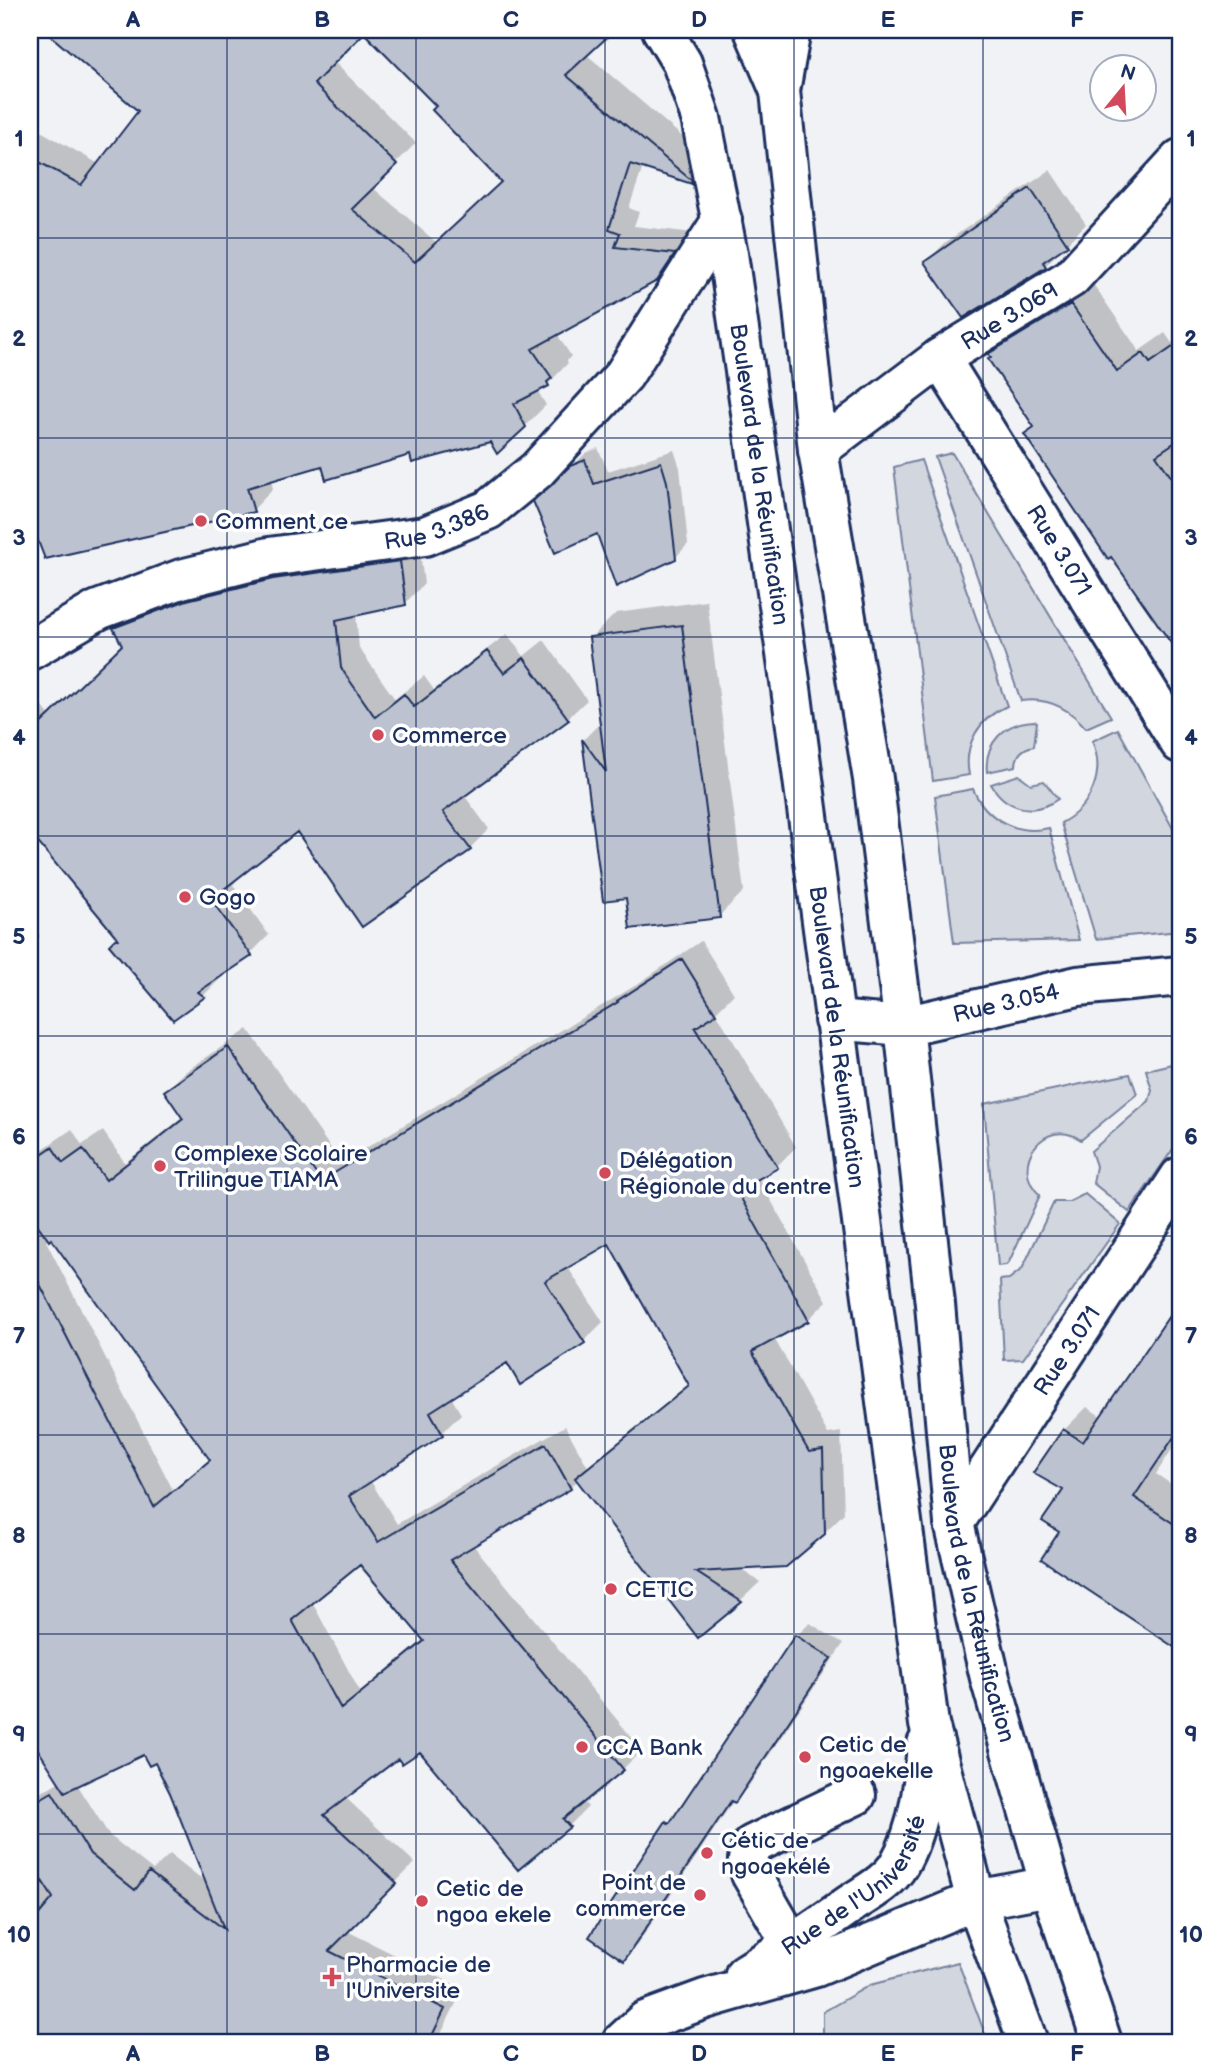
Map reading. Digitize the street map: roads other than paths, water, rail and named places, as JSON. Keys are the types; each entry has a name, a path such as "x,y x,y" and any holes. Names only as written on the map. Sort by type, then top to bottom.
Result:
{"main road":[{"path":"754,30 780,91"},
{"path":"780,91 791,30"},
{"name":"Boulevard de la Réunification","path":"667,31 682,63 701,118 722,220 792,695 929,1724 976,1900 1028,2042"},
{"name":"Boulevard de la Réunification","path":"780,91 818,450 873,779 904,1026 935,1304 954,1523 990,1678 1050,1886 1102,2042"},
{"name":"Rue 3.069","path":"818,450 940,358 1071,278 1180,159"},
{"name":"Rue 3.386","path":"30,650 98,610 181,579 269,557 425,536 488,510 537,470 624,375 722,220"},
{"name":"Rue 3.071","path":"940,358 1180,743"},
{"name":"Rue 3.054","path":"834,1020 904,1026 1078,986 1180,976"},
{"name":"Rue 3.071","path":"954,1523 1180,1177"},
{"name":"Rue de l'Université","path":"705,1999 792,1945 877,1886 897,1867 908,1845 917,1812 926,1764 929,1724"},
{"path":"792,1945 751,1874 748,1860 752,1845 856,1795"},
{"name":"Rue de l'Université","path":"622,2042 645,2021 705,1999 816,1967 976,1900 1050,1886"}],"place":[{"name":"Comment ce","path":"201,521"},
{"name":"Commerce","path":"378,735"},
{"name":"Gogo","path":"185,897"},
{"name":"Complexe Scolaire Trilingue TIAMA","path":"160,1166"},
{"name":"Délégation Régionale du centre","path":"605,1173"},
{"name":"CETIC","path":"611,1589"},
{"name":"CCA Bank","path":"582,1747"},
{"name":"Cetic de ngoaekelle","path":"805,1757"},
{"name":"Cétic de ngoaekélé","path":"707,1853"},
{"name":"Point de commerce","path":"700,1895"},
{"name":"Cetic de ngoa ekele","path":"422,1901"},
{"name":"Pharmacie de l'Universite","path":"332,1977"}]}
